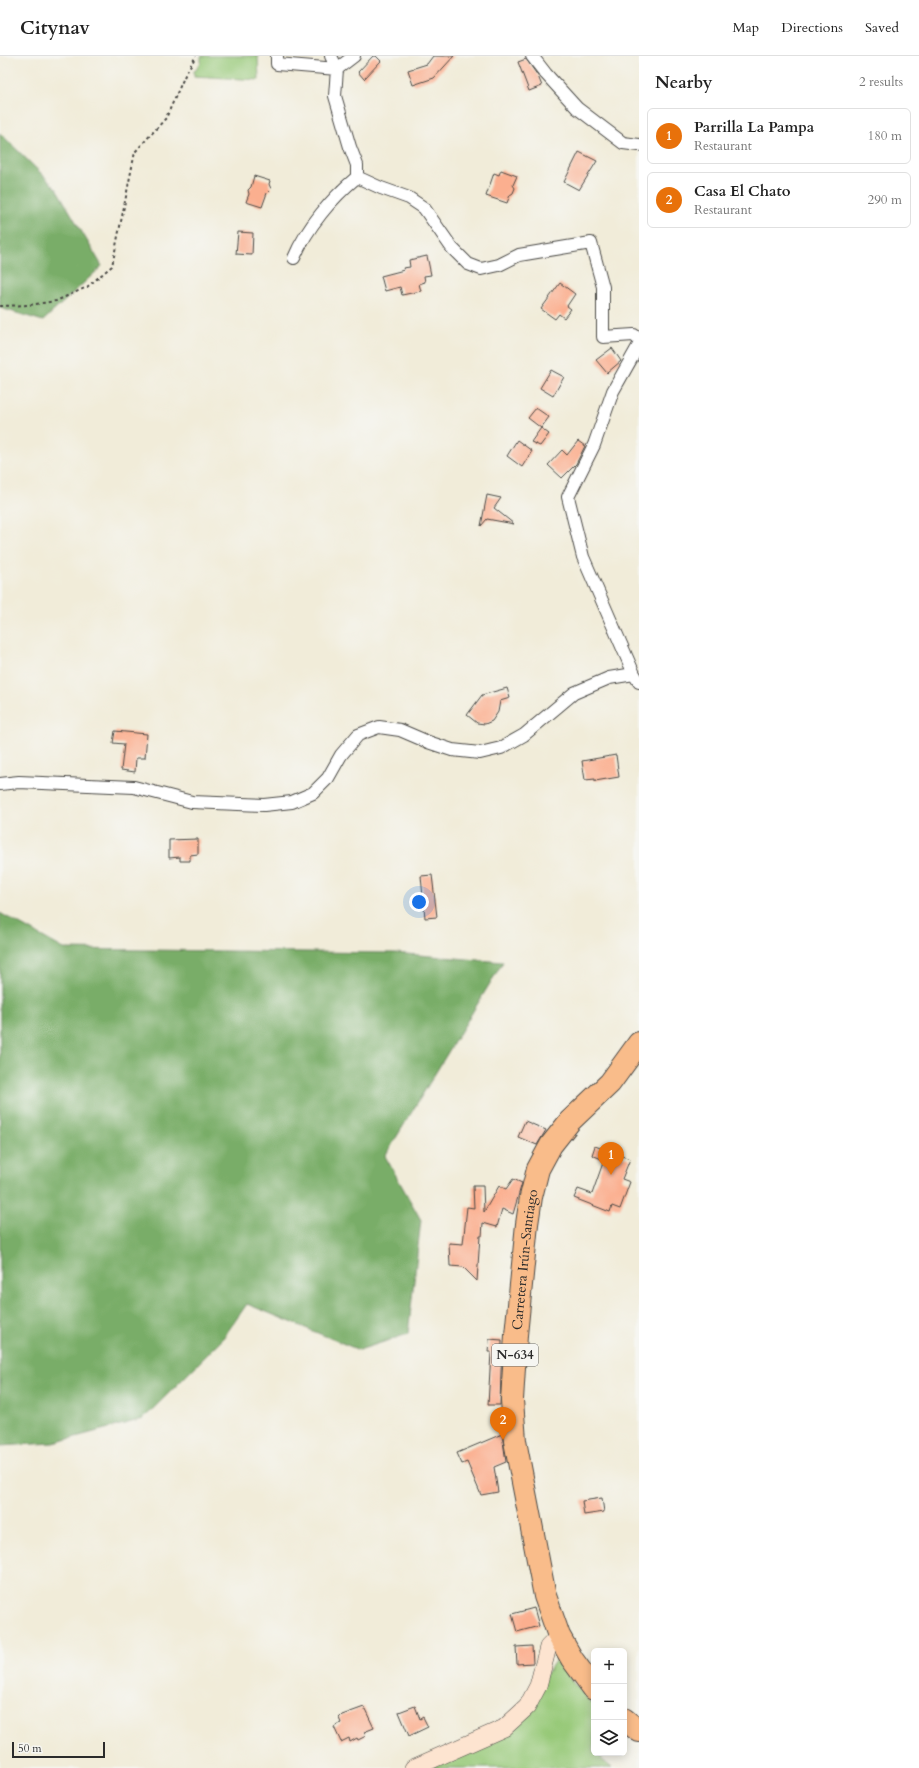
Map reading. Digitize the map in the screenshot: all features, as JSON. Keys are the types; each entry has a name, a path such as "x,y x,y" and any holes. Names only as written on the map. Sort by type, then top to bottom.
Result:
{"highway":[{"name":"Carretera Irún-Santiago","path":"591,1685 572,1660 558,1636 545,1596 515,1441 512,1400 516,1335 527,1224 531,1197 538,1168 551,1146 570,1121 610,1083 639,1043"},
{"path":"625,1720 639,1731"}],"street":[{"path":"277,56 277,64 337,69 354,56"},
{"path":"331,56 337,69 335,96 350,147 357,165 357,177"},
{"path":"532,56 576,108 623,143 639,146"},
{"path":"294,258 298,247 322,213 346,186 357,177"},
{"path":"357,177 381,188 409,198 424,208 452,248 468,264 481,269 499,266 519,255 591,244 603,287 603,337 634,335 639,340"},
{"path":"0,784 19,782 134,787 192,802 264,805 292,802 313,793 328,778 342,755 358,735 379,727 400,730 452,750 480,753 501,748 524,735 574,693 610,678 636,678 583,557 568,497 594,445 613,390 639,345"},
{"path":"413,1768 504,1728 527,1707 538,1686 548,1647 558,1636"}],"path":[{"path":"0,306 29,306 56,301 87,287 112,266 135,152 166,118 185,75 196,56"}],"green space":[{"path":"201,56 258,56 259,80 194,76 194,71 201,62"},
{"path":"0,133 56,188 102,266 43,321 0,308"},
{"path":"0,913 64,949 395,953 503,962 385,1156 421,1220 408,1334 359,1350 247,1304 221,1341 143,1419 53,1443 0,1446"},
{"path":"557,1658 574,1684 591,1702 591,1756 603,1756 601,1759 612,1768 430,1768 509,1731"}],"building":[{"path":"373,56 376,56 381,61 364,79 358,72"},
{"path":"433,56 454,56 434,78 413,85 408,70 427,64"},
{"path":"526,59 538,76 542,86 529,91 518,62"},
{"path":"579,152 597,161 579,190 564,182"},
{"path":"501,170 517,176 513,185 515,188 507,203 486,196 494,173 499,175"},
{"path":"254,176 270,181 269,184 271,189 267,193 262,207 246,202 249,194 248,190 251,187"},
{"path":"238,232 253,233 252,255 236,254"},
{"path":"427,256 431,275 424,276 425,282 419,284 421,291 402,295 400,287 385,291 381,276 404,270 403,268 410,267 409,260"},
{"path":"560,283 575,294 567,306 571,309 564,318 559,314 555,319 541,309"},
{"path":"612,348 621,361 607,373 596,360"},
{"path":"551,370 564,377 553,396 540,388"},
{"path":"536,408 549,417 541,428 528,418"},
{"path":"541,428 549,434 540,446 531,442"},
{"path":"517,440 532,451 522,467 507,456"},
{"path":"578,441 585,446 576,464 562,478 548,465 562,450 567,455"},
{"path":"487,495 501,498 494,508 514,524 487,519 481,526"},
{"path":"507,688 510,698 500,701 498,712 492,721 485,724 477,723 467,715 482,695"},
{"path":"115,731 147,734 145,758 136,758 135,772 121,770 124,744 113,743"},
{"path":"616,755 619,777 595,781 595,779 585,780 582,761"},
{"path":"198,839 198,854 190,855 190,861 180,861 180,857 169,858 169,840"},
{"path":"432,875 437,917 425,918 421,876"},
{"path":"525,1121 546,1130 537,1145 518,1137"},
{"path":"595,1146 630,1159 622,1179 630,1182 620,1209 612,1206 610,1212 574,1198 578,1189 592,1194 604,1160 592,1155"},
{"path":"513,1179 522,1183 513,1214 502,1209 497,1227 483,1223 482,1236 480,1236 477,1281 463,1267 450,1266 449,1243 463,1244 467,1207 474,1208 473,1186 483,1186 484,1212 499,1186 506,1189"},
{"path":"489,1339 502,1340 500,1405 488,1405 491,1352 488,1352"},
{"path":"502,1434 506,1462 494,1467 498,1492 481,1495 467,1462 462,1464 457,1453"},
{"path":"602,1498 604,1512 584,1515 582,1501"},
{"path":"534,1608 539,1626 517,1632 512,1614"},
{"path":"532,1646 533,1663 517,1664 516,1647"},
{"path":"415,1706 420,1719 423,1717 428,1727 409,1736 399,1712"},
{"path":"364,1707 374,1728 364,1732 366,1736 358,1740 357,1738 350,1742 349,1738 341,1742 334,1727 341,1723 339,1718 342,1715"}],"place":[{"name":"Parrilla La Pampa","path":"611,1175"},
{"name":"Casa El Chato","path":"503,1440"}]}
